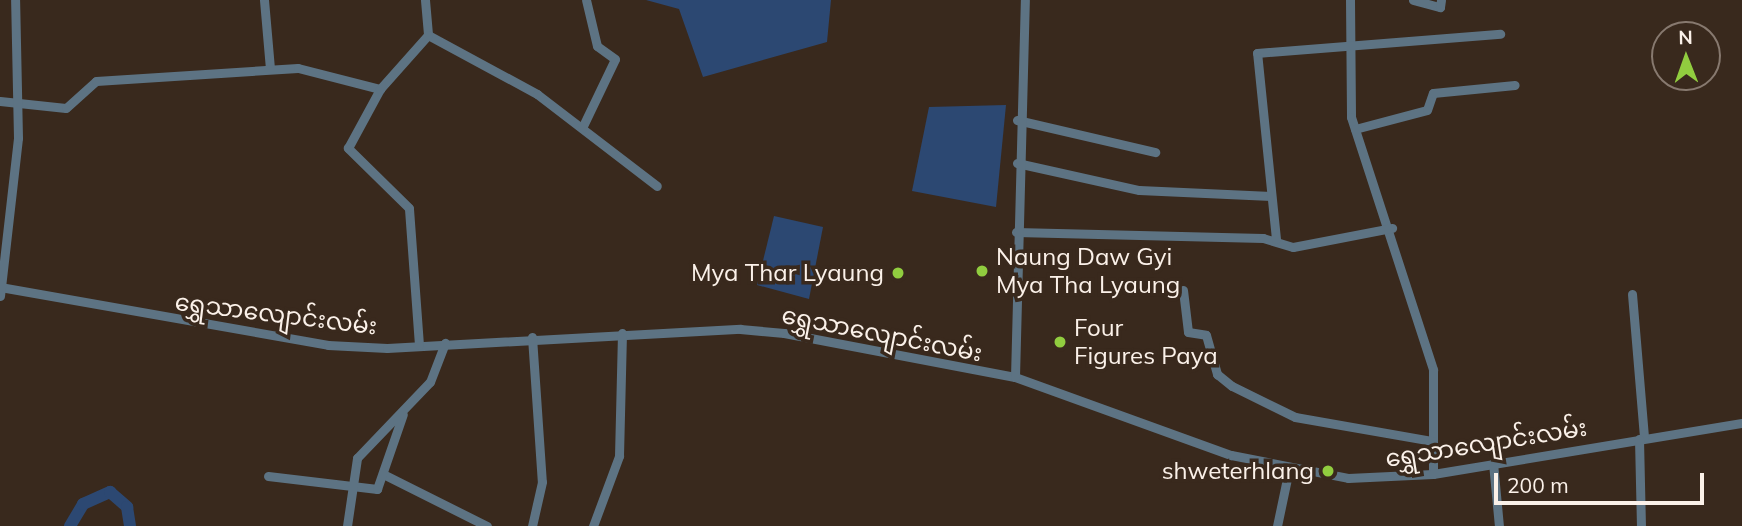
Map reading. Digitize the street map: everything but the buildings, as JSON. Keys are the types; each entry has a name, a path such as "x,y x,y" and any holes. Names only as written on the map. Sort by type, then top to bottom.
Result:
{"street":[{"path":"0,290 19,100 15,0"},
{"path":"264,0 270,69"},
{"path":"419,345 409,208 348,148 380,89 428,35 425,0"},
{"path":"582,128 615,59 597,46 586,0"},
{"path":"1015,377 1017,120 1025,0"},
{"path":"1350,0 1356,129 1392,228 1433,370 1433,474"},
{"path":"1413,0 1440,7 1441,0"},
{"path":"1276,239 1256,53 1500,34"},
{"path":"428,35 537,94 657,186"},
{"path":"0,101 19,100 66,108 96,81 202,79 270,69 298,68 380,89"},
{"path":"1356,129 1427,110 1433,93 1515,85"},
{"path":"1017,120 1155,152"},
{"path":"1017,163 1139,190 1271,196"},
{"path":"1016,232 1276,239 1293,247 1392,228"},
{"name":"ရွှေသာလျောင်းလမ်း","path":"0,290 328,345 419,345 622,333 784,333 1015,377 1289,469 1359,478 1433,474 1742,423"},
{"path":"1183,290 1188,332 1206,335 1217,374 1232,386 1295,417 1433,441"},
{"path":"1632,295 1641,438 1641,526"},
{"path":"593,526 619,456 622,333"},
{"path":"532,337 542,481 532,526"},
{"path":"347,526 356,484 357,458 403,414 430,382 445,343"},
{"path":"268,476 356,484 377,489 385,475 403,414"},
{"path":"1493,463 1499,526"},
{"path":"1277,526 1289,469"},
{"path":"385,475 487,526"}],"water":[{"path":"646,0 831,0 827,42 703,77 679,9"},
{"path":"1006,105 996,207 912,191 929,107"},
{"path":"774,216 823,227 809,299 757,285"}],"waterway":[{"path":"70,526 83,504 110,492 127,507 130,526"}],"place":[{"name":"Naung Daw Gyi Mya Tha Lyaung","path":"982,271"},
{"name":"Mya Thar Lyaung","path":"898,273"},
{"name":"Four Figures Paya","path":"1060,342"},
{"name":"shweterhlang","path":"1328,471"}]}
